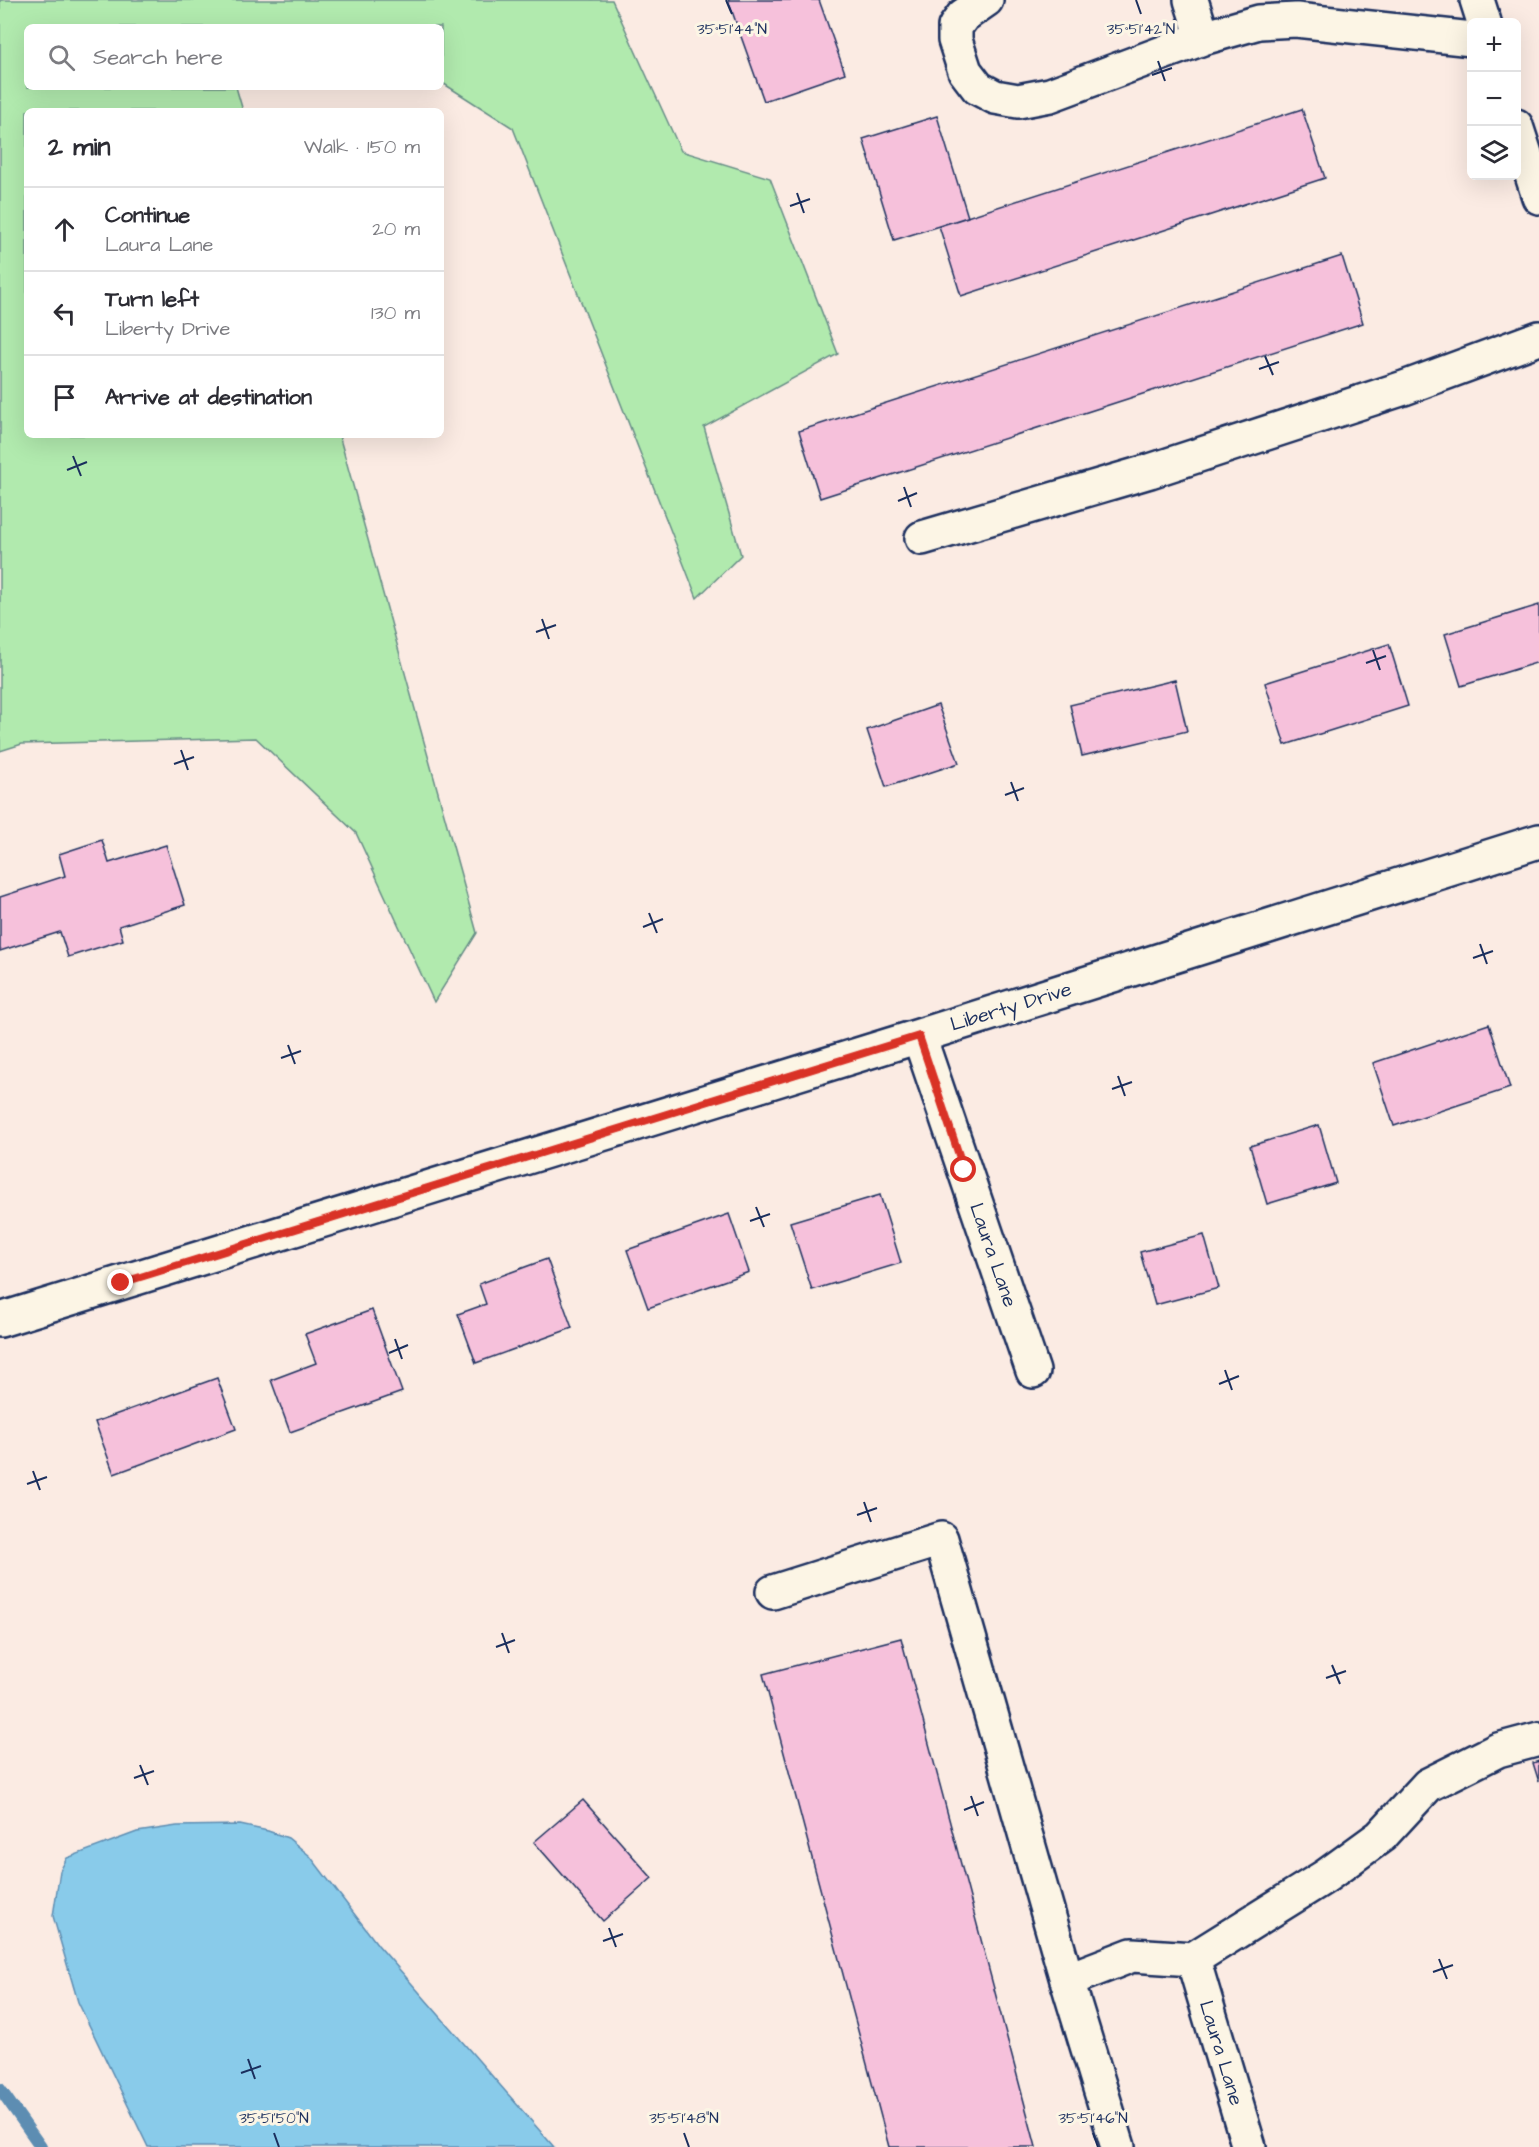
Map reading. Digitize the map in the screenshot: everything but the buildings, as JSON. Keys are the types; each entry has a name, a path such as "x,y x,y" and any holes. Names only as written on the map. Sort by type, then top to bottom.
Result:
{"street":[{"path":"986,0 963,16 955,27 955,40 965,71 978,88 995,97 1018,101 1050,95 1203,38 1260,22 1296,20 1467,38"},
{"path":"1191,0 1203,38"},
{"path":"1477,0 1483,18"},
{"path":"1521,141 1539,197"},
{"path":"922,538 1150,471 1404,388 1539,338"},
{"name":"Liberty Drive","path":"0,1320 919,1036 1539,841"},
{"name":"Laura Lane","path":"919,1036 1033,1371"},
{"path":"773,1592 941,1539 1067,1980 1118,2147"},
{"path":"1067,1980 1132,1955 1193,1959 1326,1876 1381,1836 1428,1785 1498,1750 1539,1739"},
{"name":"Laura Lane","path":"1193,1959 1249,2147"}],"green space":[{"path":"0,0 612,0 681,151 770,178 838,354 704,427 741,555 697,598 513,128 444,84 444,24 24,24 24,90 237,90 242,108 24,108 24,438 340,438 477,933 434,1002 356,833 256,738 22,744 0,751"}],"water":[{"path":"240,1825 288,1838 310,1856 378,1945 554,2147 148,2147 78,2002 53,1916 60,1871 67,1858 137,1832 177,1826"}],"waterway":[{"path":"0,2089 41,2147"}],"route":[{"path":"121,1283 919,1036 964,1170"}]}
